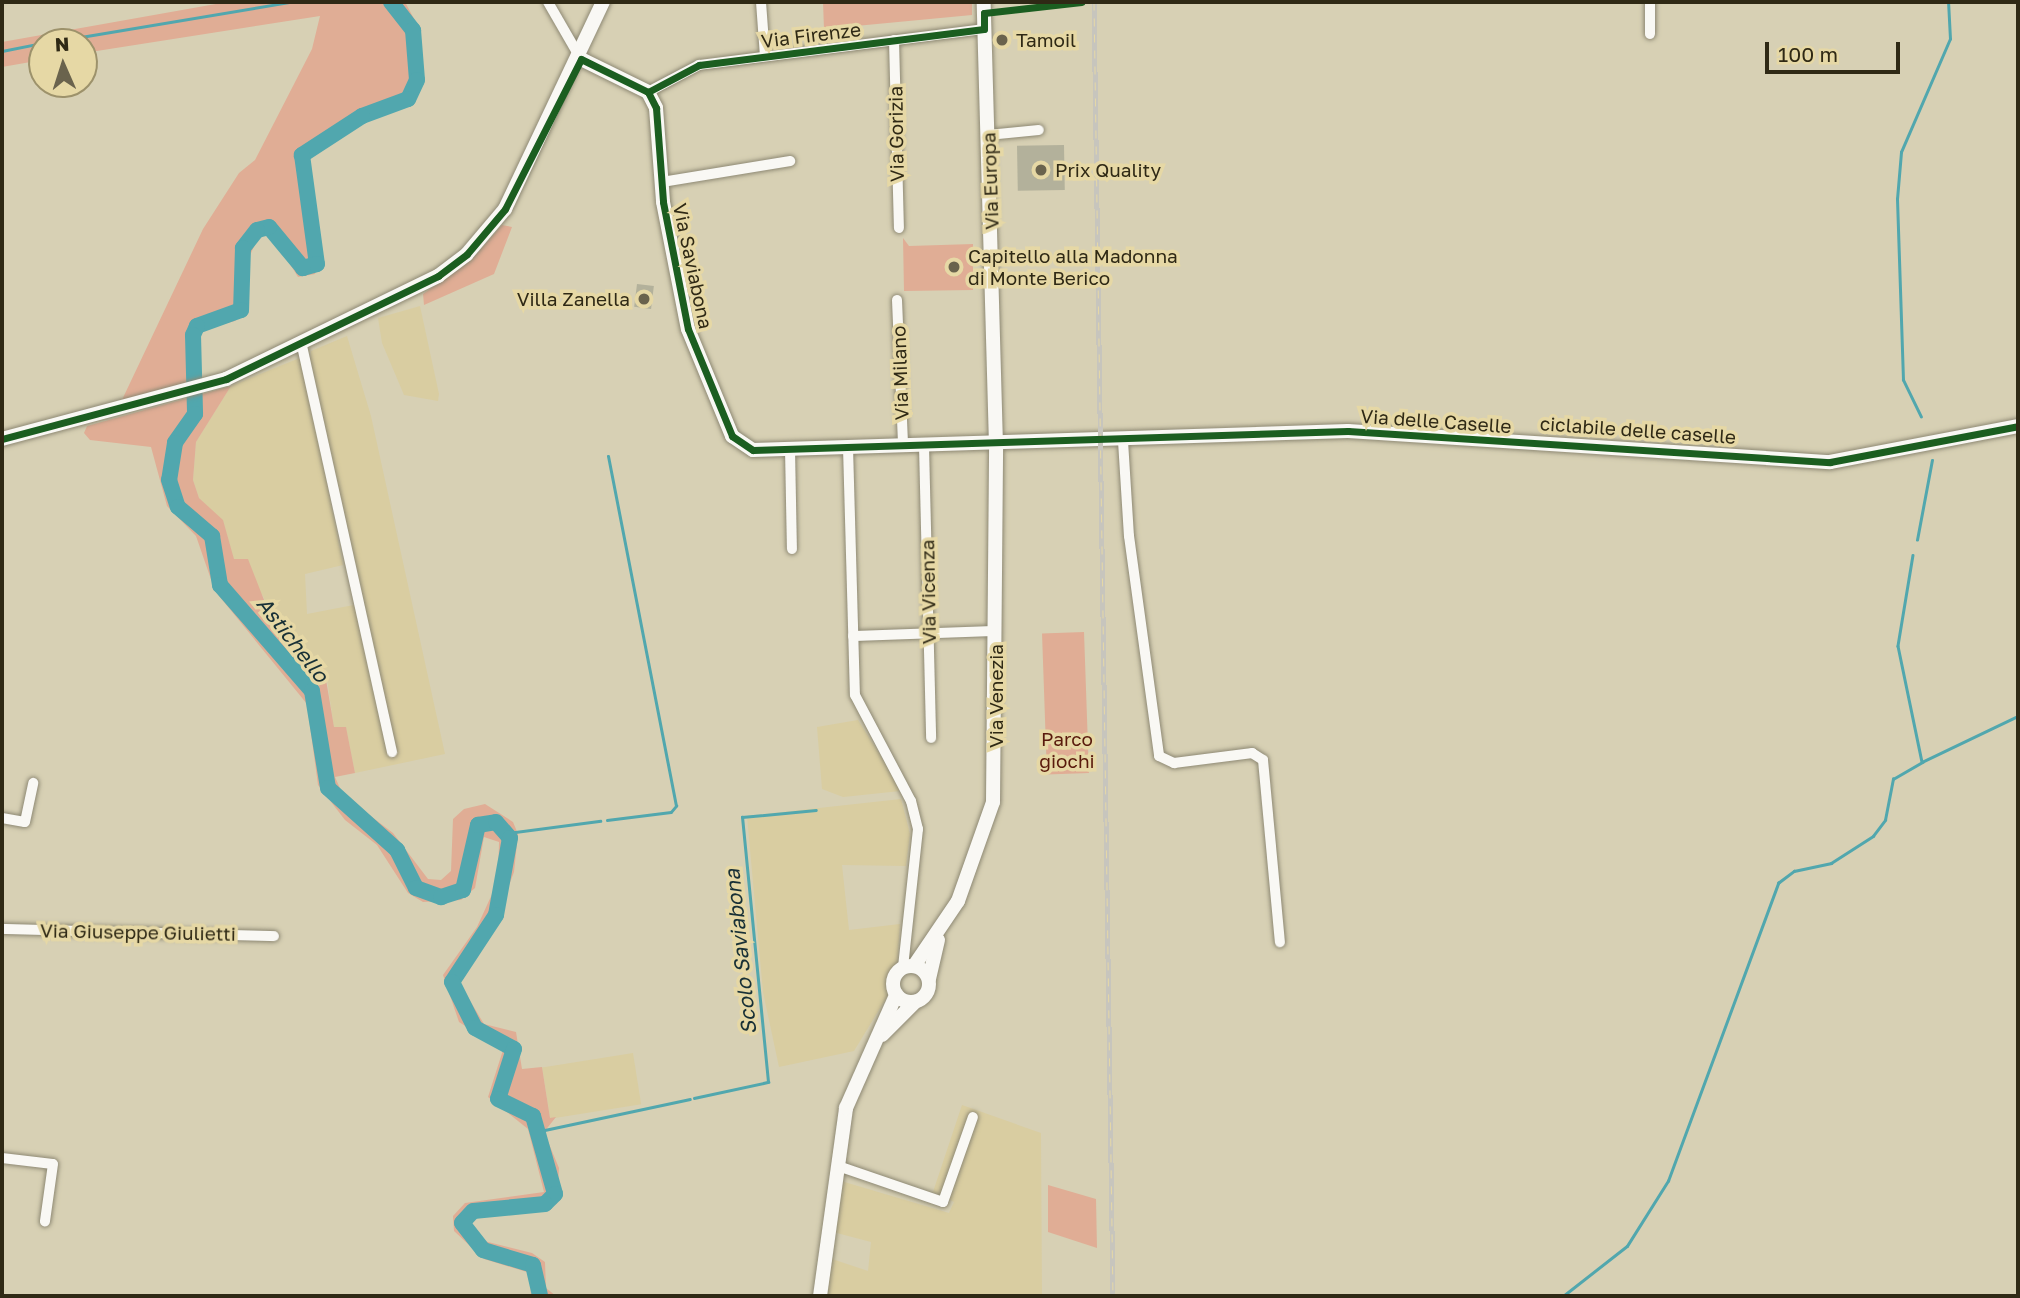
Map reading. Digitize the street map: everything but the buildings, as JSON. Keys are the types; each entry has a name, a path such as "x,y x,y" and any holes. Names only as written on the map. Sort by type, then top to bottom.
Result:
{"street":[{"path":"548,2 581,59 648,92"},
{"path":"2,438 218,382 378,310 467,254 505,209 581,59 603,2"},
{"name":"Via Firenze","path":"761,2 765,56"},
{"name":"Via Europa","path":"984,2 996,445"},
{"path":"1650,2 1650,34"},
{"name":"Via Firenze","path":"648,92 699,65 984,29"},
{"name":"Via Gorizia","path":"894,40 899,228"},
{"name":"Via Saviabona","path":"648,92 656,108 662,182 688,329 732,436 753,450 848,447"},
{"path":"988,135 1039,130"},
{"path":"662,182 790,161"},
{"name":"Via Milano","path":"897,300 903,446"},
{"path":"302,346 392,752"},
{"name":"Via delle Caselle","path":"848,447 996,445 1383,432 1830,462 2018,426"},
{"path":"1123,441 1129,536 1159,756 1174,763 1252,753 1263,760 1280,942"},
{"name":"Via Venezia","path":"929,979 939,935 980,851 993,802 996,445"},
{"name":"Via Vicenza","path":"925,446 931,737"},
{"path":"820,1296 838,1166 853,1083 896,995 893,982 908,967 918,829 911,801 855,695 848,447"},
{"path":"790,449 792,549"},
{"path":"853,636 995,631"},
{"path":"2,818 25,822 33,783"},
{"name":"Via Giuseppe Giulietti","path":"2,929 274,936"},
{"name":"Via Venezia","path":"908,967 939,935"},
{"path":"873,1043 928,991 929,979 908,967"},
{"path":"896,995 915,1002"},
{"path":"838,1166 943,1202 973,1117"},
{"path":"2,1158 53,1164 45,1221"}],"shaded area":[{"path":"420,306 439,394 438,401 404,395 382,343 378,318"},
{"path":"347,336 371,416 445,754 355,773 346,728 334,728 327,679 273,623 263,596 234,560 223,521 199,498 193,480 196,442 231,386 302,357 343,565 305,574 307,614 364,603 310,360 311,351"},
{"path":"858,720 901,788 900,791 843,797 822,789 817,727"},
{"path":"901,799 910,834 906,866 842,865 849,930 900,924 896,982 854,1051 779,1067 763,992 747,816"},
{"path":"633,1053 641,1104 550,1119 542,1067"},
{"path":"962,1105 1041,1133 1042,1296 824,1296 829,1258 868,1271 871,1242 833,1232 841,1181 949,1213 954,1202 933,1192"}],"green space":[{"path":"227,2 405,2 419,28 422,75 409,103 330,135 308,152 323,253 315,274 298,277 272,235 261,231 243,271 248,309 235,321 205,329 198,339 201,381 121,402 203,229 239,173 255,160 312,49 320,16 98,51 98,28 81,28"},
{"path":"823,2 972,2 972,15 824,29"},
{"path":"28,37 28,62 2,67 2,42"},
{"path":"502,225 512,227 494,274 424,305 423,294 472,259"},
{"path":"903,238 909,246 973,244 973,290 904,291"},
{"path":"231,386 196,442 193,480 199,498 223,520 234,559 248,559 273,623 311,663 323,662 334,727 346,727 355,773 335,777 343,795 393,833 428,879 441,880 451,871 453,819 464,809 485,804 513,822 518,834 514,872 488,941 463,963 457,979 484,1024 516,1032 522,1069 542,1067 550,1118 556,1117 544,1132 559,1168 557,1204 476,1211 466,1226 480,1240 532,1253 545,1262 546,1288 556,1296 531,1296 530,1273 484,1259 454,1231 453,1216 465,1203 544,1192 528,1129 488,1097 503,1050 459,1022 443,975 477,927 498,881 499,842 484,837 475,888 461,900 423,902 408,893 377,845 345,820 318,785 307,704 215,591 196,536 167,506 151,447 90,440 84,433 87,426"},
{"name":"Parco giochi","path":"1084,632 1089,773 1047,774 1042,633"},
{"path":"1048,1185 1096,1199 1097,1248 1048,1232"}],"waterway":[{"path":"98,34 289,2"},
{"name":"Astichello","path":"391,2 413,30 417,80 408,99 362,116 302,155 317,264 303,268 269,227 257,230 243,248 241,310 197,326 193,335 195,414 175,443 169,480 178,507 212,536 220,585 312,691 328,788 397,850 416,888 441,897 463,890 478,825 496,822 510,838 496,915 452,982 475,1028 514,1049 498,1099 533,1116 555,1194 545,1204 473,1211 462,1223 483,1250 533,1265 540,1296"},
{"path":"1921,417 1903,380 1897,199 1901,152 1950,39 1948,2"},
{"path":"2,51 28,46"},
{"path":"607,820 671,812 676,806 608,457"},
{"path":"1917,540 1932,460"},
{"path":"1913,555 1898,646 1922,762 2018,716"},
{"path":"1563,1296 1627,1246 1668,1181 1778,883 1794,871 1831,863 1873,836 1885,820 1893,779 1922,762"},
{"name":"Scolo Saviabona","path":"694,1098 768,1082 742,817 816,810"},
{"path":"507,833 600,821"},
{"name":"Scolo Saviabona","path":"540,1131 690,1099"}],"railway":[{"path":"1094,2 1113,1296"}],"cycle path":[{"path":"648,92 699,65 984,29 984,13 1081,2"},
{"name":"ciclabile delle caselle","path":"2,439 226,379 438,276 467,254 505,209 581,59 648,92 656,108 663,202 688,329 732,436 753,450 1348,431 1830,462 2018,426"}],"place":[{"name":"Tamoil","path":"1002,40"},
{"name":"Prix Quality","path":"1041,170"},
{"name":"Capitello alla Madonna di Monte Berico","path":"954,267"},
{"name":"Villa Zanella","path":"644,299"}]}
